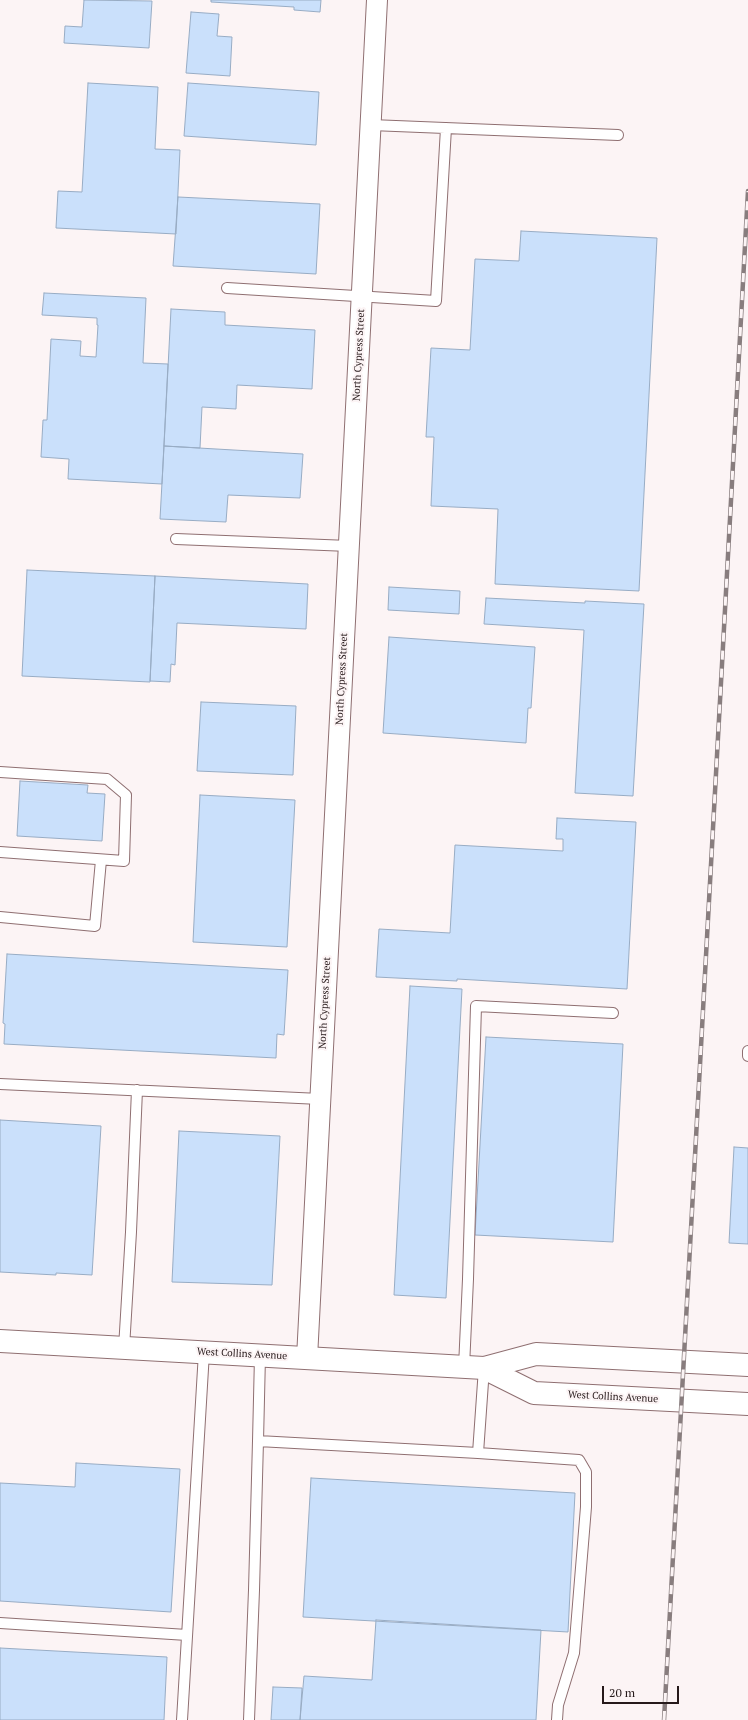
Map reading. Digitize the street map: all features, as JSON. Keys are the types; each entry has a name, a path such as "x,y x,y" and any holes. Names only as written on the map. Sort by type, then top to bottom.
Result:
{"street":[{"name":"North Cypress Street","path":"307,1358 377,0"},
{"name":"West Collins Avenue","path":"0,1341 474,1368 536,1354 748,1365"},
{"name":"West Collins Avenue","path":"474,1368 534,1393 748,1404"}],"lane":[{"path":"371,124 618,135"},
{"path":"227,288 436,301 446,128"},
{"path":"176,539 349,546"},
{"path":"0,772 107,779 126,795 124,861 0,852"},
{"path":"0,917 95,926 101,860"},
{"path":"478,1453 468,1279 476,1006 613,1013"},
{"path":"748,1051 748,1056"},
{"path":"0,1084 320,1099"},
{"path":"124,1348 132,1224 137,1090"},
{"path":"182,1720 204,1352"},
{"path":"249,1720 260,1356"},
{"path":"258,1441 579,1460 586,1472 586,1507 574,1653 558,1705 557,1720"},
{"path":"0,1623 187,1635"}],"building":[{"path":"84,0 152,1 149,48 64,43 65,26 82,27"},
{"path":"211,0 321,0 320,12 294,10 294,7 211,2"},
{"path":"191,12 219,14 217,36 232,37 230,76 186,73"},
{"path":"88,83 158,87 155,149 180,150 176,234 56,228 58,191 82,192"},
{"path":"188,83 319,92 316,145 184,136"},
{"path":"178,197 320,204 316,274 173,266"},
{"path":"521,231 657,238 639,591 495,584 498,509 431,506 434,437 426,437 431,348 470,350 475,259 519,261"},
{"path":"44,293 146,298 143,363 168,364 162,484 68,479 69,459 41,457 43,420 47,420 51,339 81,341 80,356 96,357 98,325 97,318 42,315"},
{"path":"171,309 225,312 225,325 315,330 312,389 237,385 236,409 202,407 200,448 164,446"},
{"path":"164,446 303,454 300,498 228,495 226,522 160,519"},
{"path":"27,570 155,576 150,682 22,676"},
{"path":"155,576 308,584 306,629 177,623 175,665 171,664 170,682 150,681"},
{"path":"389,587 460,591 459,614 388,610"},
{"path":"486,598 585,603 585,601 644,604 633,796 575,793 584,630 484,624"},
{"path":"389,637 535,647 531,708 528,708 526,743 383,733"},
{"path":"201,702 296,706 293,775 197,771"},
{"path":"20,781 88,785 87,793 105,794 102,841 17,836"},
{"path":"200,795 295,800 287,947 193,942"},
{"path":"557,818 636,822 627,989 457,979 457,981 376,977 379,929 450,933 455,845 563,851 563,839 556,839"},
{"path":"7,954 288,970 284,1035 277,1034 276,1058 4,1044 5,1024 3,1023"},
{"path":"410,986 462,989 446,1298 394,1295"},
{"path":"486,1037 623,1044 613,1242 475,1235"},
{"path":"0,1120 101,1126 92,1275 0,1272"},
{"path":"179,1131 280,1136 272,1285 172,1282"},
{"path":"734,1147 748,1148 748,1244 729,1243"},
{"path":"76,1463 180,1469 171,1612 0,1601 0,1483 75,1487"},
{"path":"311,1478 575,1493 568,1632 303,1617"},
{"path":"376,1620 541,1630 536,1720 300,1720 304,1676 372,1680"},
{"path":"0,1648 167,1657 164,1720 0,1720"},
{"path":"273,1687 302,1688 300,1720 271,1720"}],"railway":[{"path":"664,1720 748,191"}]}
